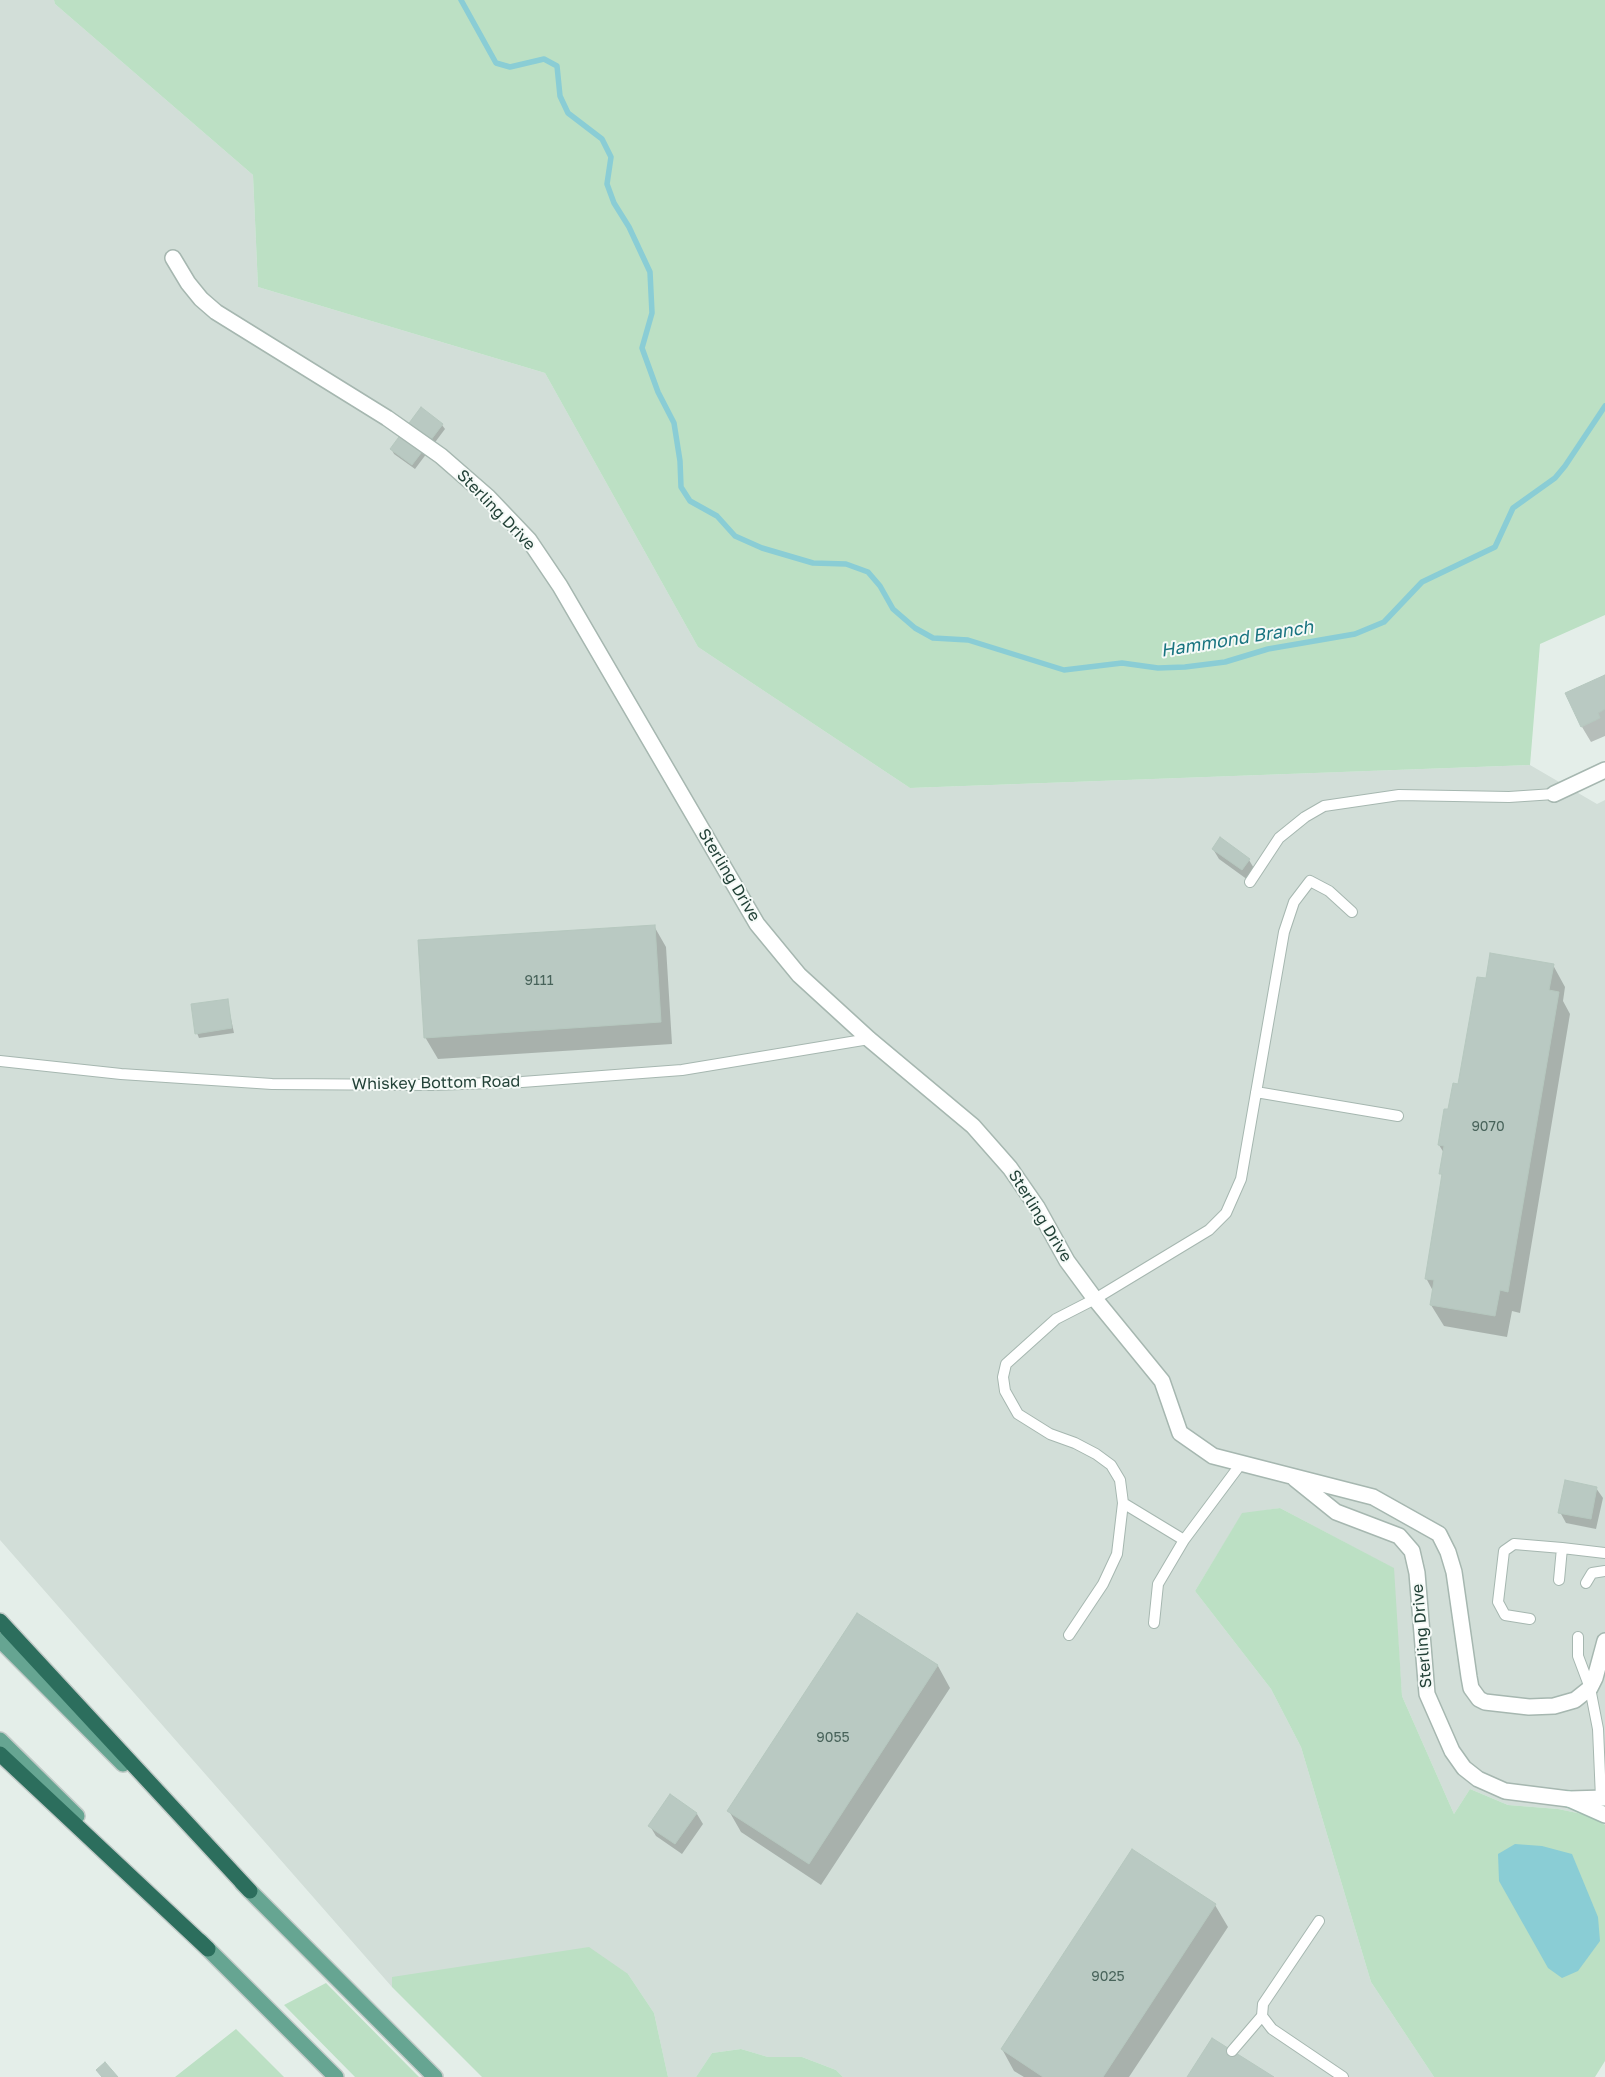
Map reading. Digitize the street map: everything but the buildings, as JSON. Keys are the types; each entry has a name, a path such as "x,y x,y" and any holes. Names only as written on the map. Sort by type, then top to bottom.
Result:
{"highway":[{"path":"0,1621 250,1891"},
{"path":"0,1754 208,1949"}],"main road":[{"path":"0,1640 435,2077"},
{"path":"0,1740 336,2077"}],"street":[{"name":"Sterling Drive","path":"173,258 188,284 216,312 387,418 442,456 488,498 529,540 560,586 758,924 799,975 869,1039 973,1126 1010,1168 1037,1207 1067,1261 1094,1299 1162,1380 1180,1433 1212,1456 1240,1465 1348,1489 1373,1497 1439,1534 1448,1552 1454,1572 1471,1688 1479,1699 1503,1704 1541,1708 1575,1700 1590,1688"},
{"path":"1554,794 1605,770"},
{"name":"Sterling Drive","path":"1292,1477 1336,1512 1399,1536 1412,1551 1417,1573 1428,1694 1452,1751 1464,1768 1478,1779 1505,1791 1569,1799 1603,1798"},
{"path":"1590,1688 1603,1655 1605,1641"},
{"path":"1569,1799 1605,1815"}],"lane":[{"path":"1250,882 1279,838 1305,817 1324,806 1399,796 1509,797 1554,794"},
{"path":"1069,1635 1103,1584 1117,1554 1123,1503 1120,1480 1111,1465 1096,1454 1075,1442 1050,1434 1018,1414 1005,1391 1003,1377 1006,1364 1056,1319 1094,1299 1209,1230 1226,1213 1241,1179 1284,932 1294,902 1310,881 1329,891 1352,912"},
{"name":"Whiskey Bottom Road","path":"0,1061 121,1074 272,1084 442,1085 522,1082 682,1070 869,1039"},
{"path":"1256,1092 1398,1116"},
{"path":"1154,1623 1158,1584 1184,1540 1240,1465"},
{"path":"1123,1503 1184,1540"},
{"path":"1530,1619 1505,1615 1498,1602 1504,1551 1514,1544 1605,1553"},
{"path":"1559,1580 1562,1548"},
{"path":"1586,1583 1592,1573 1605,1571"},
{"path":"1578,1637 1578,1656 1590,1688 1598,1729 1603,1798"},
{"path":"1232,2051 1262,2016 1263,2004 1319,1921"},
{"path":"1262,2016 1272,2029 1343,2077"}],"shaded area":[{"path":"0,0 54,0 55,4 253,175 258,287 545,373 698,647 910,788 1530,765 1597,804 1605,800 1605,1825 1592,1816 1558,1809 1508,1805 1470,1789 1454,1814 1402,1696 1393,1568 1280,1508 1242,1514 1195,1591 1271,1689 1301,1747 1371,1982 1434,2077 843,2077 836,2070 802,2057 768,2057 741,2049 712,2053 696,2077 668,2077 654,2013 628,1974 392,1977 392,1987 0,1540"}],"green space":[{"path":"54,0 1605,0 1605,615 1540,644 1530,765 910,788 698,647 545,373 258,287 253,175 55,4"},
{"path":"1280,1508 1394,1568 1402,1696 1454,1814 1470,1789 1508,1805 1558,1809 1592,1816 1605,1825 1605,2061 1595,2077 1434,2077 1371,1982 1301,1747 1271,1689 1195,1591 1242,1513"},
{"path":"589,1947 628,1974 654,2013 668,2077 482,2077 392,1987 392,1977"},
{"path":"326,1983 419,2077 355,2077 284,2005"},
{"path":"236,2029 284,2077 175,2077"},
{"path":"741,2049 768,2057 802,2057 836,2070 843,2077 696,2077 712,2053"}],"water":[{"path":"1515,1844 1542,1846 1572,1854 1598,1917 1600,1941 1578,1971 1562,1978 1548,1968 1499,1881 1498,1854"}],"waterway":[{"name":"Hammond Branch","path":"461,0 496,63 510,67 544,59 557,66 560,96 568,113 602,139 611,157 607,184 614,203 629,227 650,272 652,313 642,348 658,392 674,423 680,461 681,487 690,501 717,516 735,536 762,548 813,563 846,564 868,572 880,586 893,609 915,628 933,638 968,640 1064,670 1122,663 1158,668 1185,667 1225,662 1268,649 1355,634 1384,622 1422,582 1495,547 1513,508 1555,478 1605,406"}]}
